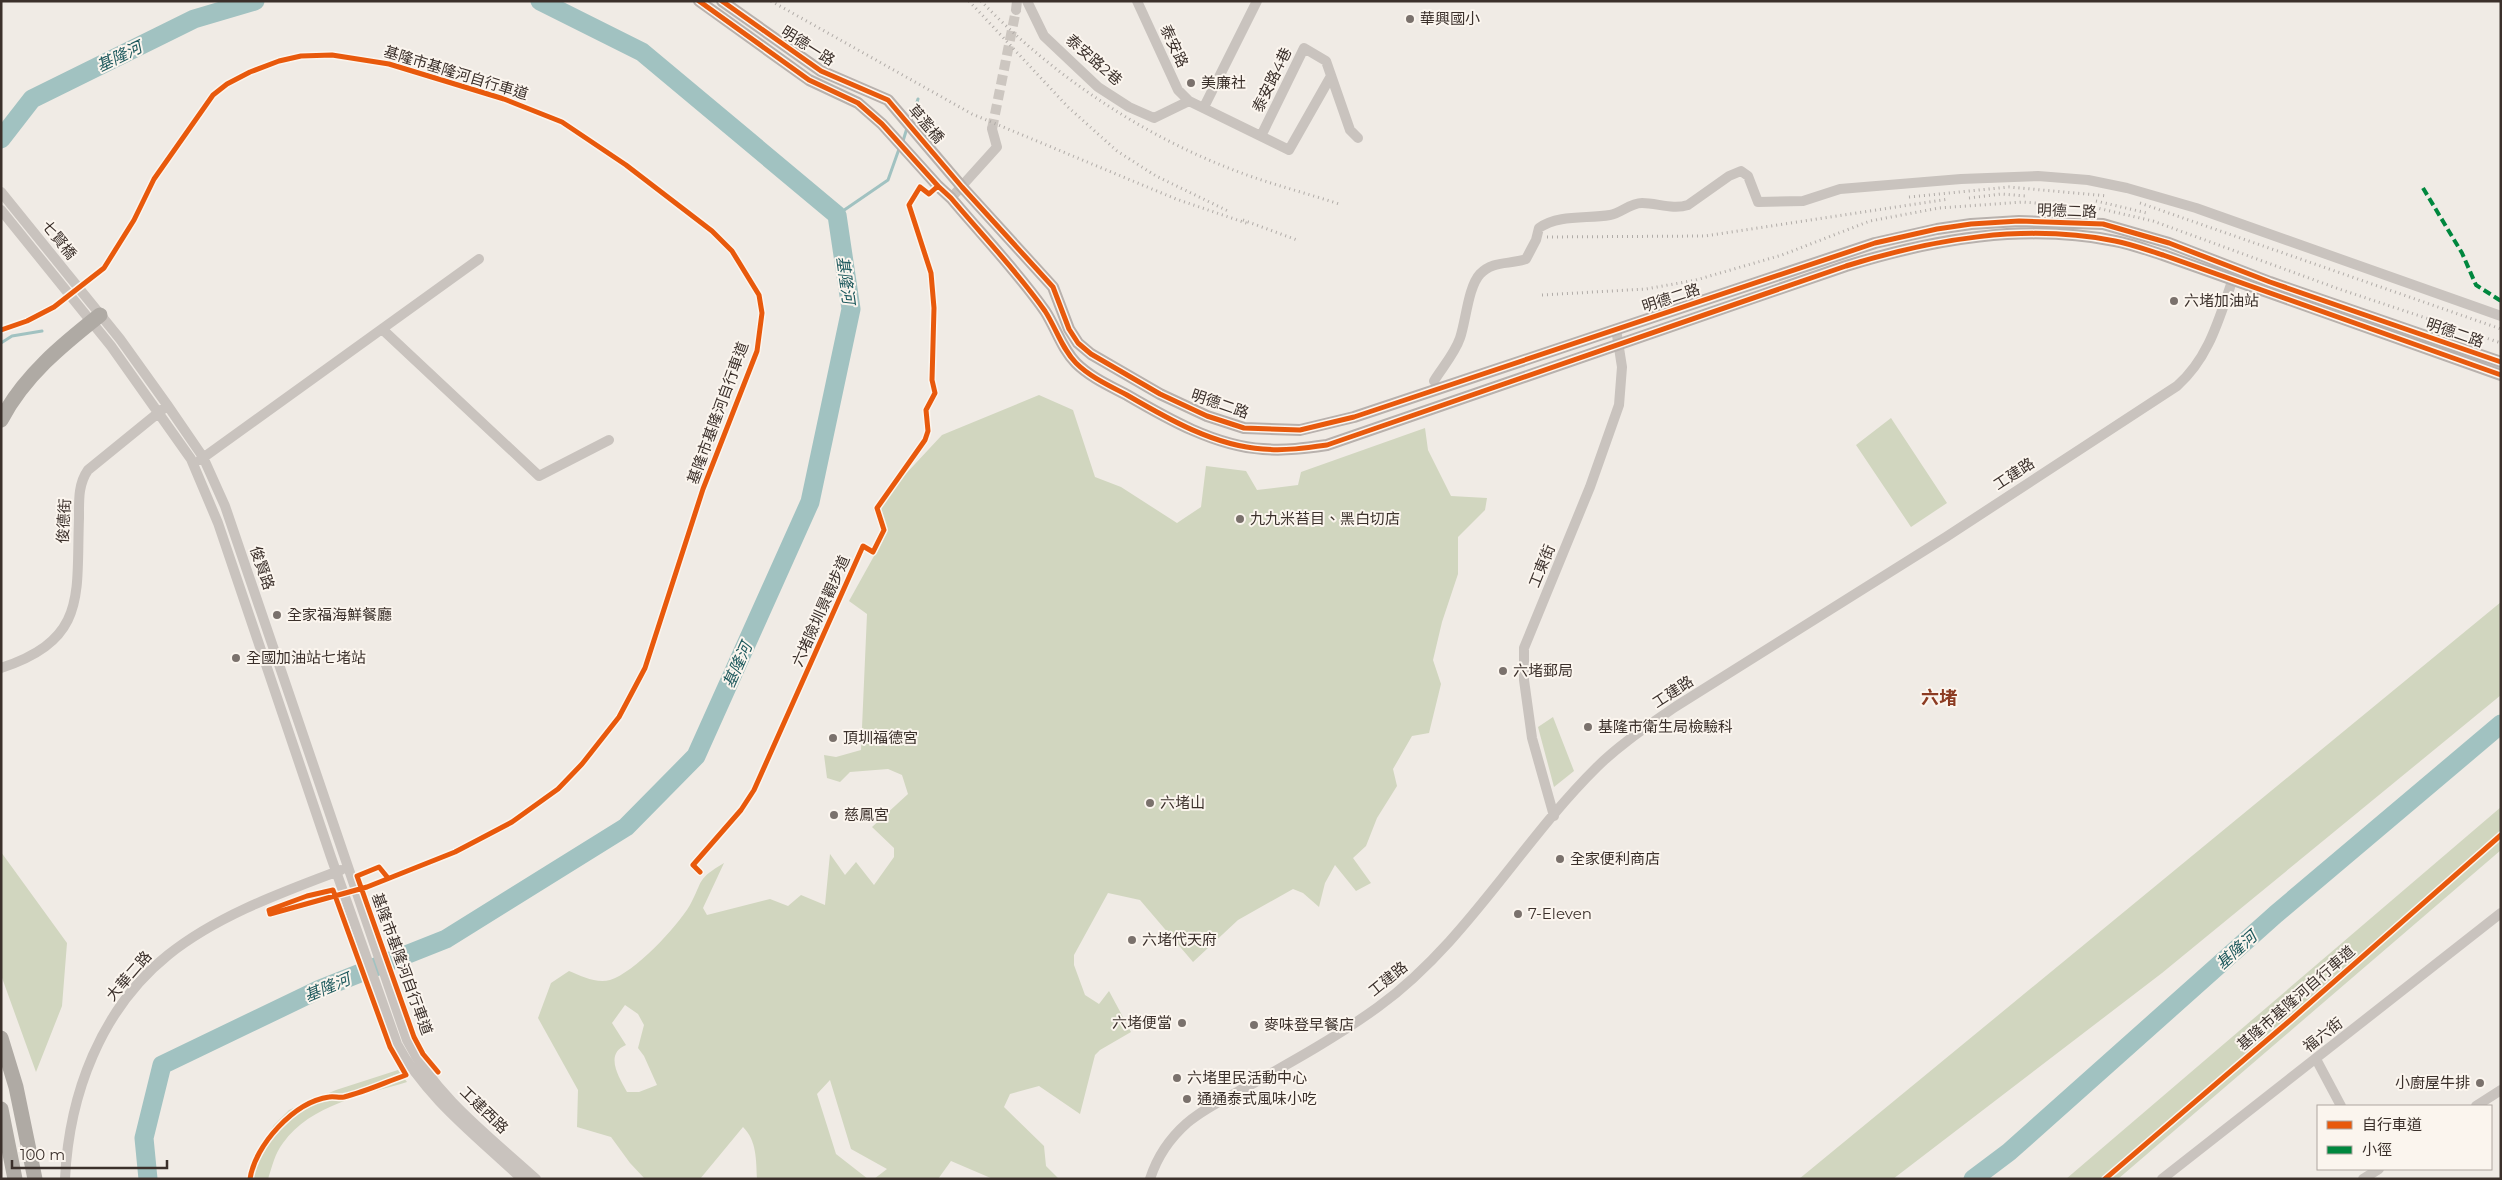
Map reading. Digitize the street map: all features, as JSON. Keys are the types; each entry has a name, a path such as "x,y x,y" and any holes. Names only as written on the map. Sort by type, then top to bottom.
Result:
{"highway":[{"path":"1,420 24,383 90,317"},
{"path":"1,1038 16,1088 35,1179"},
{"path":"1,1109 16,1179"}],"main road":[{"name":"明德一路","path":"699,1 809,80 858,103 882,124 934,183"},
{"name":"明德一路","path":"722,1 821,71 888,100"},
{"name":"草濫橋","path":"888,100 944,164"},
{"name":"明德二路","path":"944,164 962,187 1053,287 1070,329 1078,343 1091,354 1160,394 1207,416 1244,428 1300,430 1354,417 1875,243 1937,229 1971,224 2029,222 2103,224 2169,243 2234,274"},
{"name":"明德二路","path":"934,183 951,198 1046,312 1076,363 1092,376 1160,414 1210,436 1237,445 1262,449 1293,450 1327,445 1619,343 1873,258 1959,238 2000,234 2088,237 2116,241 2234,274 2501,362"},
{"name":"明德二路","path":"2268,286 2501,375"}],"street":[{"name":"泰安路2巷","path":"1027,1 1044,36 1098,87 1129,107 1154,118 1189,101"},
{"name":"泰安路","path":"1137,1 1178,90 1189,101"},
{"path":"1204,106 1257,1"},
{"name":"泰安路4巷","path":"1261,136 1304,48 1326,61 1350,130 1358,138"},
{"path":"1189,101 1204,106 1289,150 1331,76"},
{"path":"951,198 997,147 992,129"},
{"path":"1434,381 1459,339 1472,289 1479,275 1503,262 1515,263 1526,259 1536,240 1539,228 1546,223 1594,215 1611,215 1641,203 1681,208 1688,206 1729,176 1741,172 1748,176 1758,202 1765,203 1803,201 1840,189 1961,179 2038,176 2088,180 2127,188 2196,208 2501,316"},
{"name":"七賢橋","path":"1,192 90,317"},
{"name":"七賢橋","path":"1,210 90,317"},
{"path":"193,464 479,260"},
{"name":"工建路","path":"1150,1179 1155,1164 1168,1143 1187,1123 1211,1107 1350,1027 1410,983 1445,946 1554,816 1610,755 1669,712 1946,537 2177,386 2196,368 2206,351 2234,274"},
{"name":"俊賢路","path":"90,317 168,406 204,457 225,506 407,1040 412,1061"},
{"name":"俊賢路","path":"90,317 159,412 193,464 218,523 336,872 397,1044 412,1061"},
{"path":"382,330 539,476 609,440"},
{"name":"工東街","path":"1554,816 1532,738 1524,680 1524,648 1590,487 1619,405 1622,366 1616,330"},
{"name":"俊德街","path":"1,668 29,659 63,631 73,609 80,498 84,476 88,470 168,406"},
{"path":"305,781 316,776"},
{"name":"大華二路","path":"66,1179 73,1115 87,1070 110,1022 148,973 186,943 231,916 347,868"},
{"name":"福六街","path":"2162,1179 2501,912"},
{"path":"2316,1059 2340,1105"},
{"name":"工建西路","path":"412,1061 430,1091 522,1179"},
{"name":"工建西路","path":"412,1061 536,1179"},
{"path":"2478,1105 2501,1090"},
{"path":"2363,1179 2377,1172"}],"green space":[{"path":"1039,395 1073,410 1095,477 1121,487 1177,523 1201,507 1206,466 1246,471 1257,490 1298,485 1301,472 1425,428 1428,450 1451,496 1487,498 1485,510 1458,537 1458,574 1442,622 1433,660 1441,684 1429,733 1412,736 1393,769 1397,786 1377,818 1366,846 1353,858 1371,883 1356,891 1335,865 1325,883 1319,907 1303,893 1293,889 1238,920 1193,962 1140,900 1108,893 1074,955 1074,965 1085,995 1099,1004 1109,991 1131,1032 1100,1050 1095,1055 1080,1114 1039,1086 1010,1094 1004,1107 1044,1146 1046,1166 1059,1179 993,1179 951,1161 938,1179 874,1179 887,1169 851,1149 830,1080 817,1094 836,1154 868,1179 757,1179 753,1145 748,1132 743,1127 700,1179 645,1179 630,1163 611,1137 577,1127 578,1090 538,1018 551,983 569,971 600,981 620,976 642,959 665,937 690,905 705,877 724,863 703,908 707,915 770,899 788,906 801,895 825,905 830,854 845,875 856,862 874,885 894,857 894,848 872,827 908,794 902,775 888,769 850,772 840,782 827,778 824,755 836,757 861,750 867,614 849,601 884,538 873,509 942,435","holes":["625,1005 638,1014 644,1025 638,1048 644,1056 657,1085 639,1092 627,1092 615,1066 616,1054 619,1049 626,1045 612,1023"]},
{"path":"1891,418 1947,503 1911,527 1856,445"},
{"path":"2501,602 2501,695 2162,973 1893,1179 1799,1179"},
{"path":"1553,717 1574,771 1554,787 1538,727"},
{"path":"2501,807 2501,850 2118,1179 2066,1179"},
{"path":"1,852 67,943 62,1006 36,1072 1,975"},
{"path":"398,1070 407,1082 340,1103 308,1119 280,1147 268,1179 247,1179 259,1148 274,1125 289,1110 336,1090"}],"waterway":[{"name":"基隆河","path":"1,139 32,99 194,19 255,1"},
{"name":"基隆河","path":"148,1179 144,1138 162,1065 320,989 446,939 626,827 696,756 810,502 851,309 837,215 642,52 540,1"},
{"path":"911,120 918,99"},
{"path":"903,141 907,128"},
{"path":"837,215 888,180 899,149"},
{"path":"1,343 12,336 42,331"},
{"name":"基隆河","path":"1973,1179 2009,1152 2276,914 2501,724"}],"tunnel":[{"path":"992,129 1016,10"}],"railway":[{"path":"771,1 972,114 1176,199 1249,224"},
{"path":"969,1 1068,107 1117,151 1156,176 1228,211"},
{"path":"981,1 1036,53 1066,76 1097,99 1162,138 1231,169 1339,204"},
{"path":"1909,197 2009,187 2108,196"},
{"path":"1969,198 2001,194 2026,196"},
{"path":"1547,237 1705,236 1949,199"},
{"path":"2096,201 2147,213"},
{"path":"1542,295 1646,289 1696,280 1782,255 1870,221 1939,208 2023,202 2097,208 2153,221 2339,289 2501,343"},
{"path":"2140,203 2501,329"},
{"path":"1243,220 1297,240"}],"marked path":[{"path":"2423,188 2462,253 2476,285 2501,301"}],"cycle path":[{"path":"699,1 809,80 858,103 882,124 951,198 1023,282 1045,311 1071,357 1087,373 1192,430 1227,443 1245,447 1279,450 1327,445 1846,266 1879,256 1946,241 2013,234 2081,236 2133,245 2501,375"},
{"path":"722,1 821,71 888,100 962,187 1053,287 1069,329 1078,343 1091,354 1160,394 1207,416 1244,428 1300,430 1354,417 1875,243 1937,229 1971,224 2019,221 2103,224 2169,243 2270,282 2501,362"},
{"name":"基隆市基隆河自行車道","path":"1,330 27,321 54,307 104,268 134,220 154,179 213,95 227,84 250,72 279,61 301,56 332,55 389,64 504,99 562,122 626,165 712,231 732,251 759,295 762,313 757,351 703,489 645,668 619,717 582,764 558,789 512,822 455,852 367,887 270,914 269,910 307,896 333,890 390,1047 406,1075 352,1095 329,1097 303,1107 290,1116 268,1139 253,1166 250,1179"},
{"name":"六堵險圳景觀步道","path":"700,872 693,865 741,810 754,790 863,546 873,552 884,530 877,508 925,440 928,431 926,410 935,393 932,380 934,308 931,273 909,205 920,187 929,194 938,186"},
{"name":"基隆市基隆河自行車道","path":"2105,1179 2294,1017 2501,835"},
{"name":"基隆市基隆河自行車道","path":"388,878 379,867 357,876 414,1037 423,1054 438,1072"}],"place":[{"name":"華興國小","path":"1410,19"},
{"name":"美廉社","path":"1191,83"},
{"name":"六堵加油站","path":"2174,301"},
{"name":"九九米苔目、黑白切店","path":"1240,519"},
{"name":"全家福海鮮餐廳","path":"277,615"},
{"name":"全國加油站七堵站","path":"236,658"},
{"name":"六堵郵局","path":"1503,671"},
{"name":"基隆市衛生局檢驗科","path":"1588,727"},
{"name":"頂圳福德宮","path":"833,738"},
{"name":"六堵山","path":"1150,803"},
{"name":"慈鳳宮","path":"834,815"},
{"name":"全家便利商店","path":"1560,859"},
{"name":"7-Eleven","path":"1518,914"},
{"name":"六堵代天府","path":"1132,940"},
{"name":"六堵便當","path":"1182,1023"},
{"name":"麥味登早餐店","path":"1254,1025"},
{"name":"六堵里民活動中心","path":"1177,1078"},
{"name":"小廚屋牛排","path":"2480,1083"},
{"name":"通通泰式風味小吃","path":"1187,1099"}],"district":[{"name":"六堵","path":"1939,698"}]}
